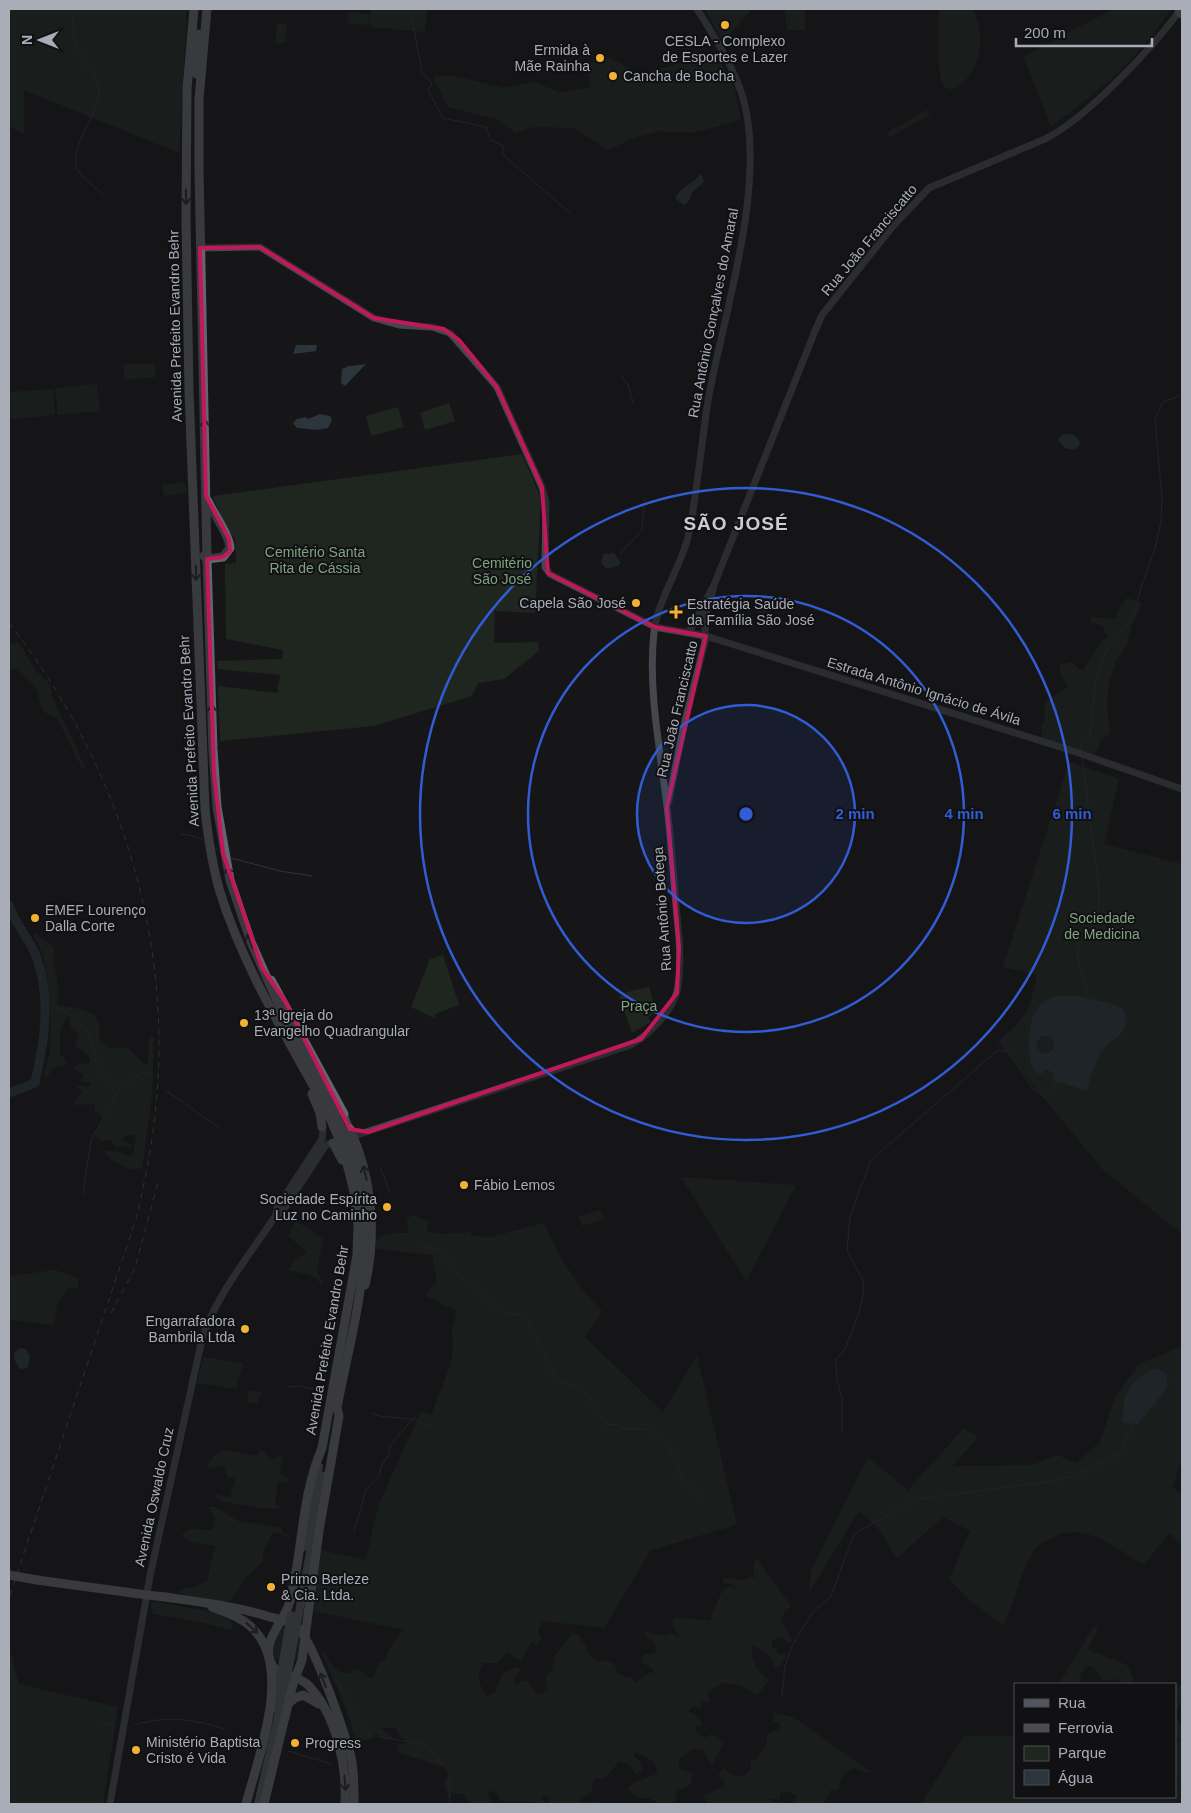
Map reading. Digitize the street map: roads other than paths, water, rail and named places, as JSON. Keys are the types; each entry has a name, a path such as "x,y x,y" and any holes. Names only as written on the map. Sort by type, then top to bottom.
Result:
{"highway":[{"name":"Avenida Prefeito Evandro Behr","path":"194,9 187,89 186,192 191,418 203,778 210,853 224,904 261,988 329,1108"},
{"path":"200,9 195,73 201,76"},
{"name":"Avenida Prefeito Evandro Behr","path":"207,9 201,76 200,248 213,752 220,835 230,880 262,968 346,1144 360,1192 364,1220 364,1256 322,1448 313,1470 305,1504 290,1603 271,1636 269,1658"},
{"path":"187,89 193,95 194,172 200,211"},
{"path":"191,418 200,465 201,552 207,559 224,557 228,552 230,544 206,496"},
{"path":"203,778 208,782 212,817 220,835"},
{"path":"224,904 224,912 228,923 254,985 313,1095 320,1113 323,1129"},
{"path":"262,968 285,1001 344,1114"},
{"path":"333,1143 342,1159 351,1207 353,1246 347,1293 353,1305 364,1291 370,1264 371,1220 366,1174 352,1133"},
{"name":"Avenida Prefeito Evandro Behr","path":"264,1804 306,1639 319,1531 339,1416 337,1408 353,1305"},
{"path":"9,1575 226,1605 295,1625 306,1639 332,1700 348,1748 354,1778 354,1804"},
{"path":"197,1602 248,1624 262,1640 276,1670 296,1677 308,1685 322,1706 339,1748 345,1779 345,1804"},
{"path":"246,1804 272,1692 269,1658"},
{"path":"289,1703 297,1696 303,1695 309,1696 322,1706"}],"main road":[{"name":"Avenida Prefeito Evandro Behr","path":"294,1616 337,1408"},
{"name":"Avenida Prefeito Evandro Behr","path":"294,1616 322,1448"},
{"path":"258,1804 294,1616"},
{"path":"250,1804 283,1680"}],"street":[{"name":"Rua Antônio Gonçalves do Amaral","path":"655,627 679,566 688,537 709,395 743,234 750,159 749,133 743,98 732,72 697,9"},
{"name":"Rua João Franciscatto","path":"689,632 713,587 822,315 893,226 929,188 1045,139 1060,129 1132,66 1178,12"},
{"name":"Estrada Antônio Ignácio de Ávila","path":"200,248 260,247 374,318 399,324 444,330 459,340 497,388 542,487 546,502 545,561 547,572 655,627 706,636 1073,751 1182,789"},
{"name":"Rua João Franciscatto","path":"667,807 706,636 705,617 713,587"},
{"name":"Rua Antônio Botega","path":"333,1143 346,1144 352,1133 368,1132 631,1045 653,1028 669,1007 677,993 680,970 667,807 655,703 653,663 655,627"},
{"path":"333,1143 323,1129 325,1118 330,1113 344,1114 352,1133"},
{"name":"Avenida Oswaldo Cruz","path":"110,1804 150,1576 202,1338 208,1319 221,1297 276,1215 282,1212 322,1138 323,1129"},
{"name":"Avenida Oswaldo Cruz","path":"297,1184 326,1145 333,1143"}],"water":[{"path":"701,173 704,182 692,192 684,205 675,198 681,190"},
{"path":"296,345 317,345 316,351 293,354"},
{"path":"366,364 345,386 341,383 342,369 349,366"},
{"path":"320,414 330,416 332,420 328,428 318,430 297,428 293,423 297,419 306,417 308,419"},
{"path":"1071,434 1078,438 1080,444 1074,450 1065,448 1058,440 1061,435"},
{"path":"614,553 621,563 618,566 607,569 601,563 603,554"},
{"path":"1077,996 1109,1003 1123,1009 1126,1018 1123,1031 1100,1054 1087,1091 1053,1080 1054,1073 1045,1069 1042,1074 1036,1073 1030,1058 1031,1025 1040,1005 1053,997","holes":["1042,1036 1049,1036 1054,1041 1054,1048 1049,1053 1042,1053 1037,1048 1037,1041"]},
{"path":"19,1348 26,1349 30,1356 28,1368 20,1369 14,1359 14,1353"},
{"path":"1157,1368 1167,1375 1167,1388 1138,1424 1123,1423 1124,1404 1129,1389 1140,1377"}],"waterway":[{"path":"71,9 76,46 93,74 99,89 97,104 79,145 76,164 79,172 103,196"},
{"path":"410,9 422,72 432,83 428,90 443,118 486,127 490,140 504,146 502,154 570,213"},
{"path":"621,375 628,385 633,402"},
{"path":"1081,751 1081,746 1090,738 1095,685 1105,653 1134,615 1141,587 1155,549 1161,521 1162,498 1155,420 1163,402 1182,395"},
{"path":"619,555 642,530 645,498"},
{"path":"1082,757 1098,875 1099,896 1097,913 1078,950 1078,963 1086,986 1086,998"},
{"path":"181,834 198,837 204,841"},
{"path":"214,847 221,852"},
{"path":"231,858 280,871 312,876"},
{"path":"9,905 36,956 44,987 45,1003 45,1020 35,1083 9,1093"},
{"path":"44,1002 60,1009 80,1022 89,1035 98,1068 109,1081 120,1087 142,1073 151,1075"},
{"path":"842,1433 842,1399 837,1379 836,1360 846,1347 860,1310 864,1290 862,1278 847,1251 850,1216 871,1160 998,1050 1008,1052 1034,1090 1046,1098 1057,1080"},
{"path":"83,1194 91,1140 120,1088"},
{"path":"165,1090 221,1129"},
{"path":"380,1167 390,1192"},
{"path":"421,1244 443,1252 456,1273 507,1315 519,1314 527,1319 557,1380 570,1385 581,1386 607,1425 615,1424 625,1429 645,1429 661,1438 670,1448 682,1479 704,1499"},
{"path":"1166,1387 1182,1374"},
{"path":"287,1387 300,1386 323,1391"},
{"path":"371,1413 412,1420 413,1418 431,1427"},
{"path":"354,1532 366,1490 380,1474 380,1468 389,1454 390,1445 412,1420"},
{"path":"782,1695 785,1666 792,1646 812,1613 831,1596 854,1534 917,1499 1055,1481 1076,1475 1119,1454 1134,1422"},
{"path":"336,1678 355,1716 370,1735 427,1745 450,1774 450,1804"},
{"path":"134,1725 169,1719 190,1721 225,1729"},
{"path":"98,1726 110,1723"},
{"path":"288,1751 332,1764"}],"railway":[{"path":"9,623 46,675 79,731 107,789 129,849 145,911 155,975 159,1039 155,1118 137,1216 9,1598"},
{"path":"111,1313 135,1268 158,1182"}],"place":[{"name":"CESLA - Complexo de Esportes e Lazer","path":"725,25"},
{"name":"Ermida à Mãe Rainha","path":"600,58"},
{"name":"Cancha de Bocha","path":"613,76"},
{"name":"Capela São José","path":"636,603"},
{"name":"Estratégia Saúde da Família São José","path":"676,612"},
{"name":"EMEF Lourenço Dalla Corte","path":"35,918"},
{"name":"13ª Igreja do Evangelho Quadrangular","path":"244,1023"},
{"name":"Fábio Lemos","path":"464,1185"},
{"name":"Sociedade Espírita Luz no Caminho","path":"387,1207"},
{"name":"Engarrafadora Bambrila Ltda","path":"245,1329"},
{"name":"Primo Berleze & Cia. Ltda.","path":"271,1587"},
{"name":"Progress","path":"295,1743"},
{"name":"Ministério Baptista Cristo é Vida","path":"136,1750"}],"district":[{"name":"SÃO JOSÉ","path":"736,523"}],"park label":[{"name":"Cemitério Santa Rita de Cássia","path":"315,560"},
{"name":"Cemitério São José","path":"502,572"},
{"name":"Sociedade de Medicina","path":"1102,926"},
{"name":"Praça","path":"639,1006"}]}
